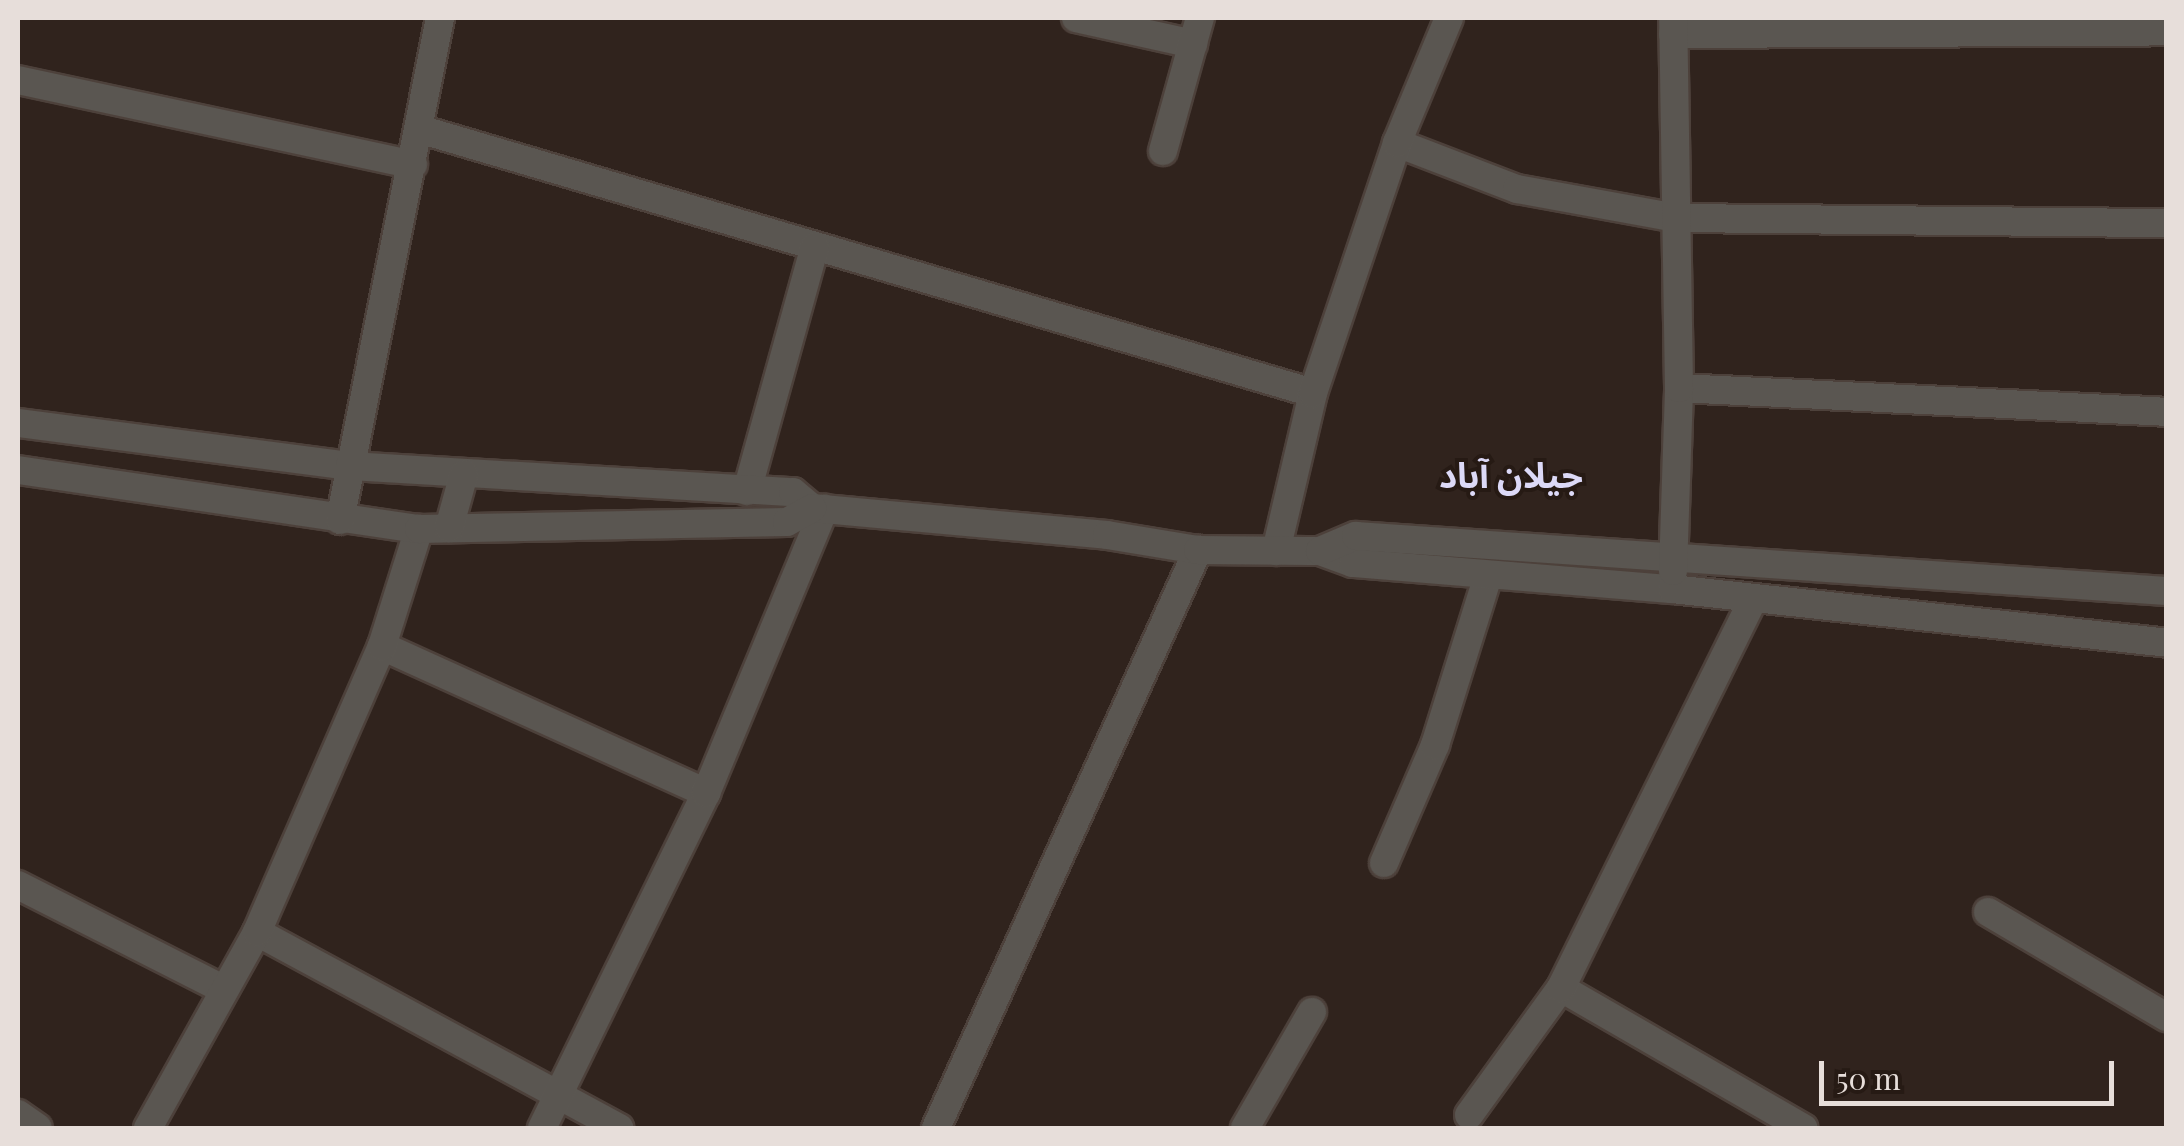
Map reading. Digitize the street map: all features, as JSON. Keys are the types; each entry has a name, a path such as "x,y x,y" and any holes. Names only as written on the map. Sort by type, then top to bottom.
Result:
{"street":[{"path":"340,520 440,18"},
{"path":"1076,18 1196,31 1162,151"},
{"path":"1276,551 1313,393 1397,143 1449,18"},
{"path":"1672,589 1680,388 1673,26 2166,31"},
{"path":"18,80 413,165"},
{"path":"419,129 1313,393"},
{"path":"1397,143 1518,189 1676,218 2166,223"},
{"path":"747,490 814,246"},
{"path":"1680,388 2166,412"},
{"path":"18,423 350,466 793,492 818,508 1107,535 1198,550 1320,551 1353,563 1672,589 2166,643"},
{"path":"18,470 340,520 419,528 787,522 818,508"},
{"path":"449,528 464,474"},
{"path":"542,1128 706,793 818,508"},
{"path":"148,1128 257,932 382,646 419,528"},
{"path":"1320,551 1356,536 2166,591"},
{"path":"936,1128 1198,550"},
{"path":"1384,863 1435,744 1488,576"},
{"path":"1469,1114 1561,988 1753,598"},
{"path":"382,646 706,793"},
{"path":"18,885 223,989"},
{"path":"1988,912 2166,1017"},
{"path":"257,932 619,1128"},
{"path":"1561,988 1803,1128"},
{"path":"1245,1128 1312,1012"},
{"path":"18,1114 38,1128"}],"district":[{"name":"جیلان آباد","path":"1511,474"}]}
